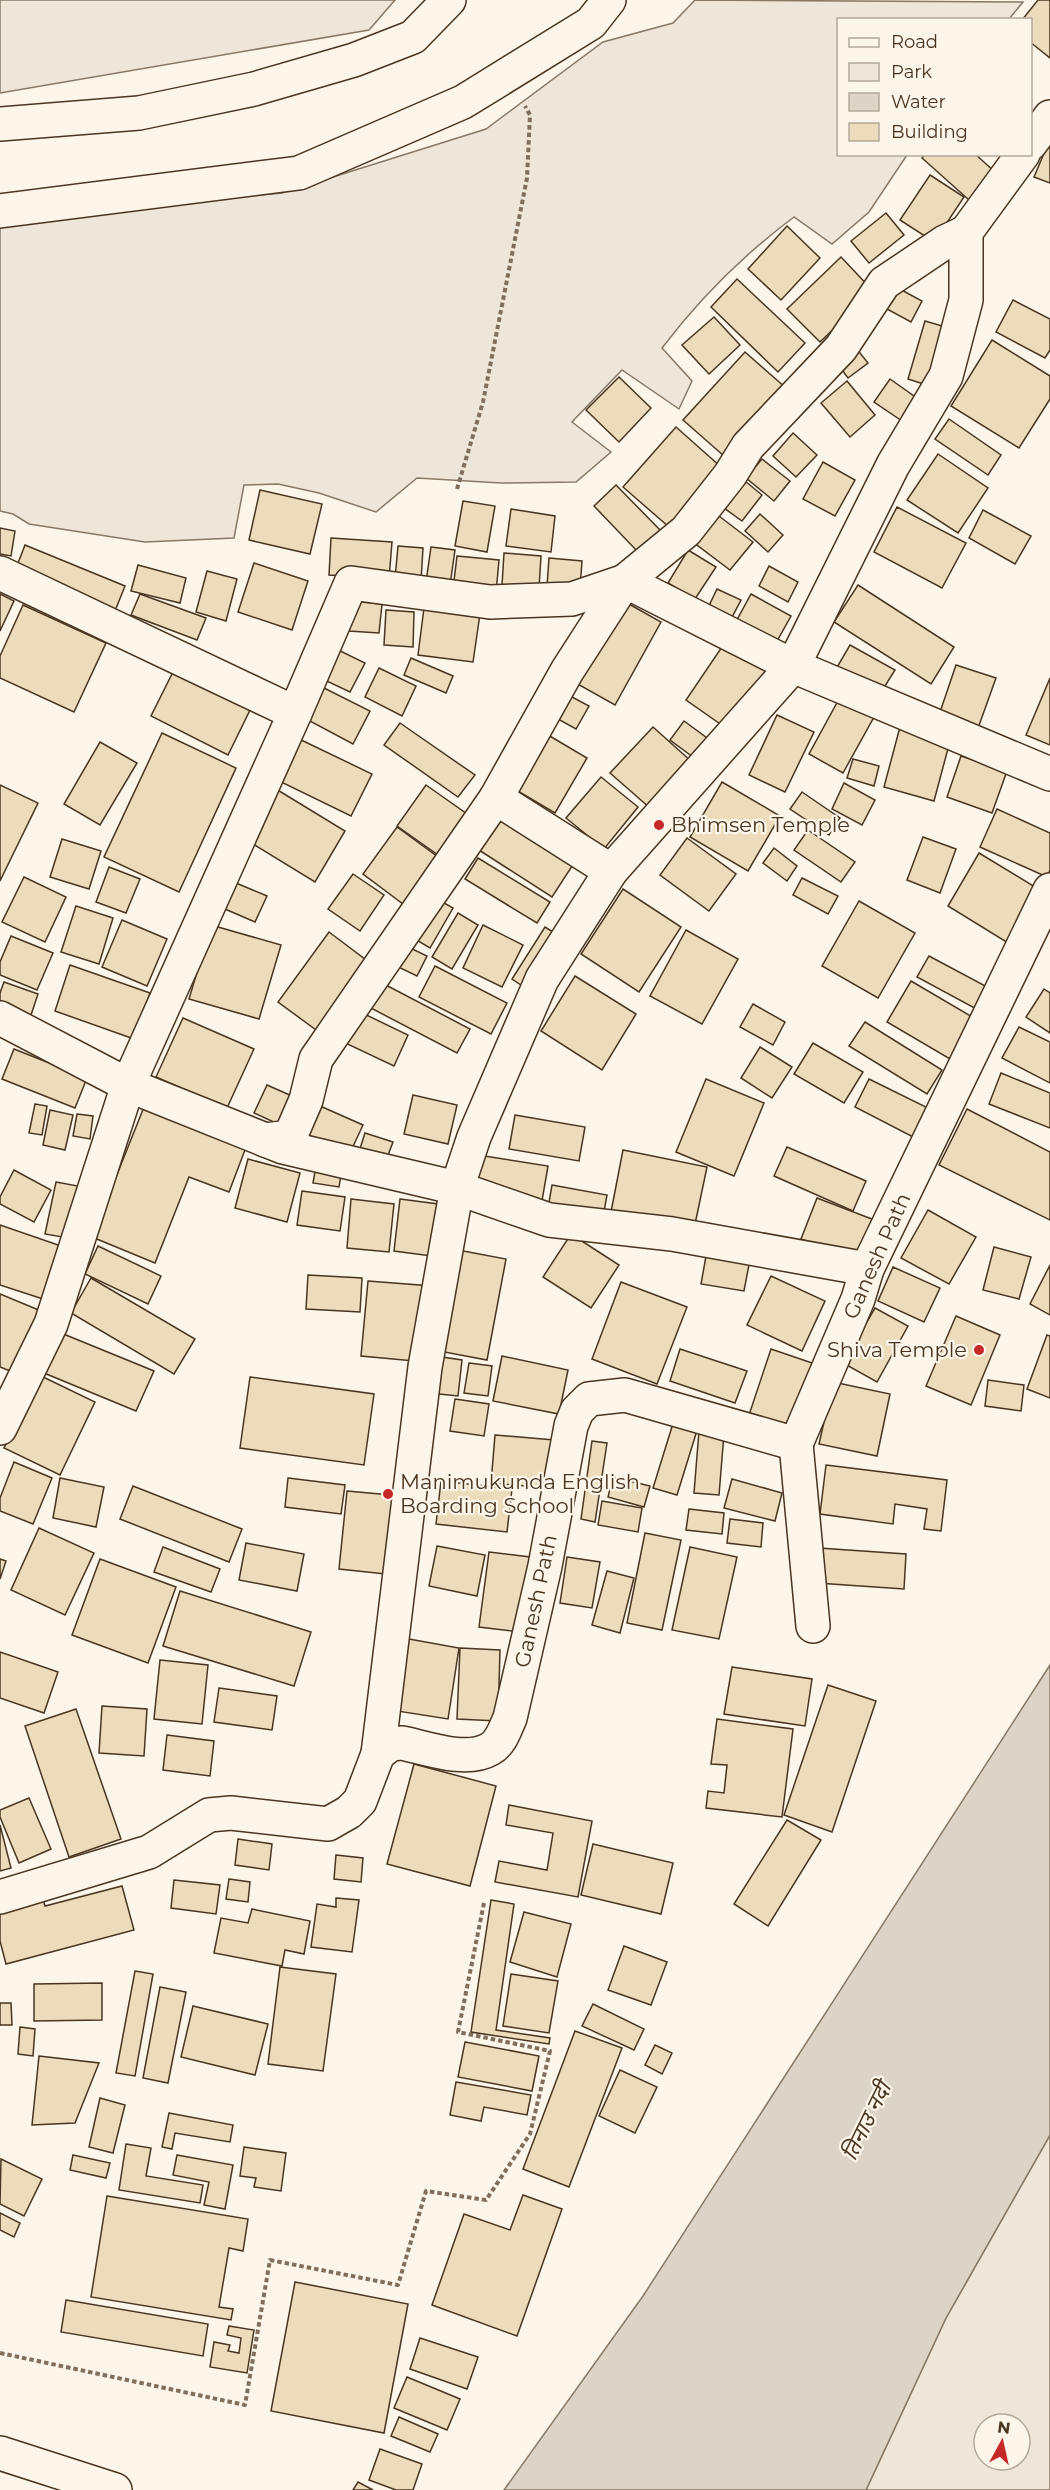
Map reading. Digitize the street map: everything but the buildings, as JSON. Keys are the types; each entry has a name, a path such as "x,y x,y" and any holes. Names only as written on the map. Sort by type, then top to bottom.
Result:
{"main road":[{"path":"0,124 139,113 254,89 354,60 413,37 449,0"},
{"path":"0,211 299,173 463,102 591,24 609,0"},
{"path":"1032,141 1050,117"},
{"path":"266,1140 290,1137 306,1100 316,1059 496,798 567,671 625,581 686,531 730,475 748,446 841,348 884,284 945,242 966,232 1022,156"},
{"path":"0,1897 149,1852 209,1815 231,1813 328,1824 350,1812 360,1801 378,1754 425,1367 457,1188 474,1137 542,979 611,871 793,666 893,465 946,376 966,300 966,232"},
{"path":"0,573 295,713"},
{"path":"0,1428 9,1385 51,1324 128,1085 351,583 490,603 572,599 625,581 793,666 1050,774"},
{"path":"496,798 611,871"},
{"name":"Ganesh Path","path":"378,1754 391,1744 402,1743 471,1756 491,1749 501,1738 510,1718 542,1583 571,1426 577,1411 589,1399 625,1395 796,1444 858,1299 867,1269 1050,890"},
{"path":"0,1018 128,1085 283,1147 457,1188 549,1220 672,1234 867,1269"},
{"path":"796,1444 813,1626"},
{"path":"0,2453 115,2490"}],"path":[{"path":"457,489 483,402 527,178 530,115 508,74"},
{"path":"0,2353 245,2405 270,2260 398,2285 426,2191 486,2200 530,2134 550,2051 458,2032 484,1903"}],"green space":[{"path":"0,0 395,0 369,30 0,93"},
{"path":"695,0 1023,2 1010,18 837,18 837,156 906,156 869,212 832,244 794,217 740,262 691,312 662,348 692,381 679,409 622,370 572,422 611,452 576,482 501,483 417,478 376,512 319,493 278,484 244,485 234,538 145,542 29,524 13,514 0,511 0,222 101,209 282,193 486,129 603,42 673,23"},
{"path":"1050,2135 1050,2490 866,2490 946,2318"}],"water":[{"name":"तिनाउ नदी","path":"1050,1665 1050,2135 946,2318 866,2490 504,2490 643,2296"}],"place":[{"name":"Bhimsen Temple","path":"659,825"},
{"name":"Shiva Temple","path":"979,1350"},
{"name":"Manimukunda English Boarding School","path":"388,1494"}]}
